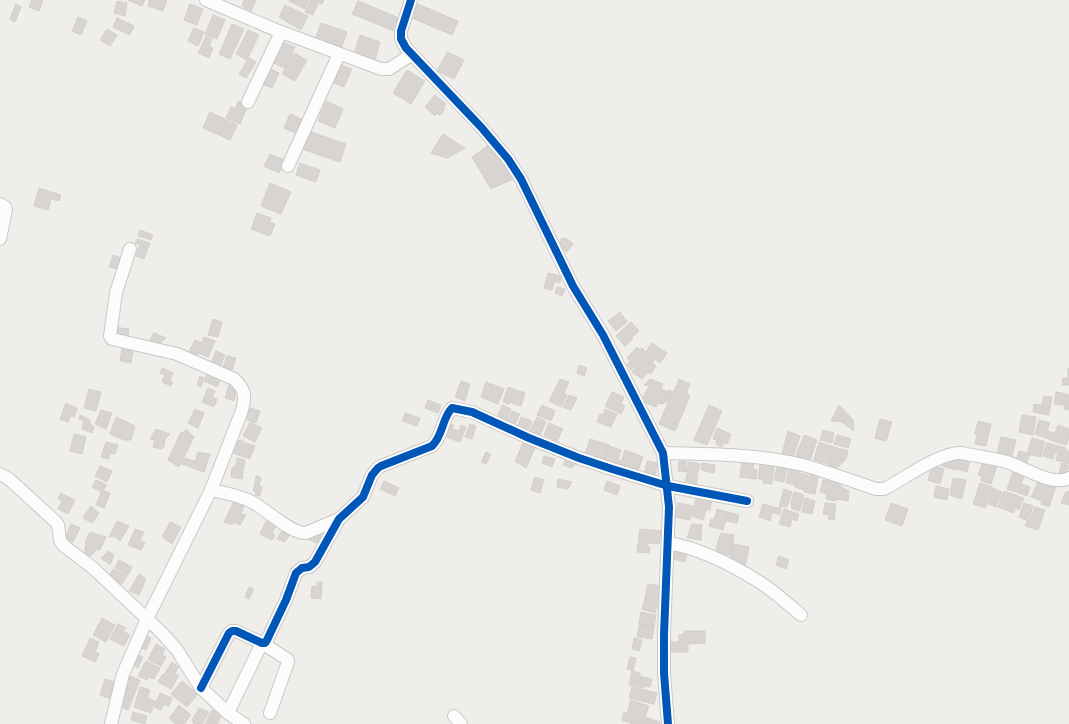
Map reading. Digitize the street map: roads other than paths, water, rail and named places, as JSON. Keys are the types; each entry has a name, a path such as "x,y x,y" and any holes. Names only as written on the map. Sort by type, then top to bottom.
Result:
{"street":[{"path":"206,0 281,32 385,69 412,55"},
{"path":"411,0 401,31 401,39 412,55 481,127 521,179 574,286 603,335 662,453 668,486 669,507 664,654 668,724"},
{"path":"248,102 281,32"},
{"path":"288,166 339,54"},
{"path":"0,204 6,210 0,239"},
{"path":"111,724 123,674 146,619 211,490 244,405 244,392 241,385 234,379 177,354 112,339 110,336 116,293 130,249"},
{"path":"211,490 242,496 295,530 306,533 339,519 364,497 372,475 378,468 432,446 448,412 452,408 472,412 579,458 668,486 747,501"},
{"path":"662,453 730,454 803,465 876,489 888,487 931,462 956,452 1007,462 1054,480 1066,480 1069,478"},
{"path":"0,474 56,522 63,545 93,568 162,634 177,650 201,688 228,713 244,724"},
{"path":"228,713 262,643 265,643 267,640 286,600 296,573 315,562 339,519"},
{"path":"668,543 682,545 729,565 762,584 801,615"},
{"path":"201,688 229,633 236,632 262,643 287,659 288,662 270,713"}]}
